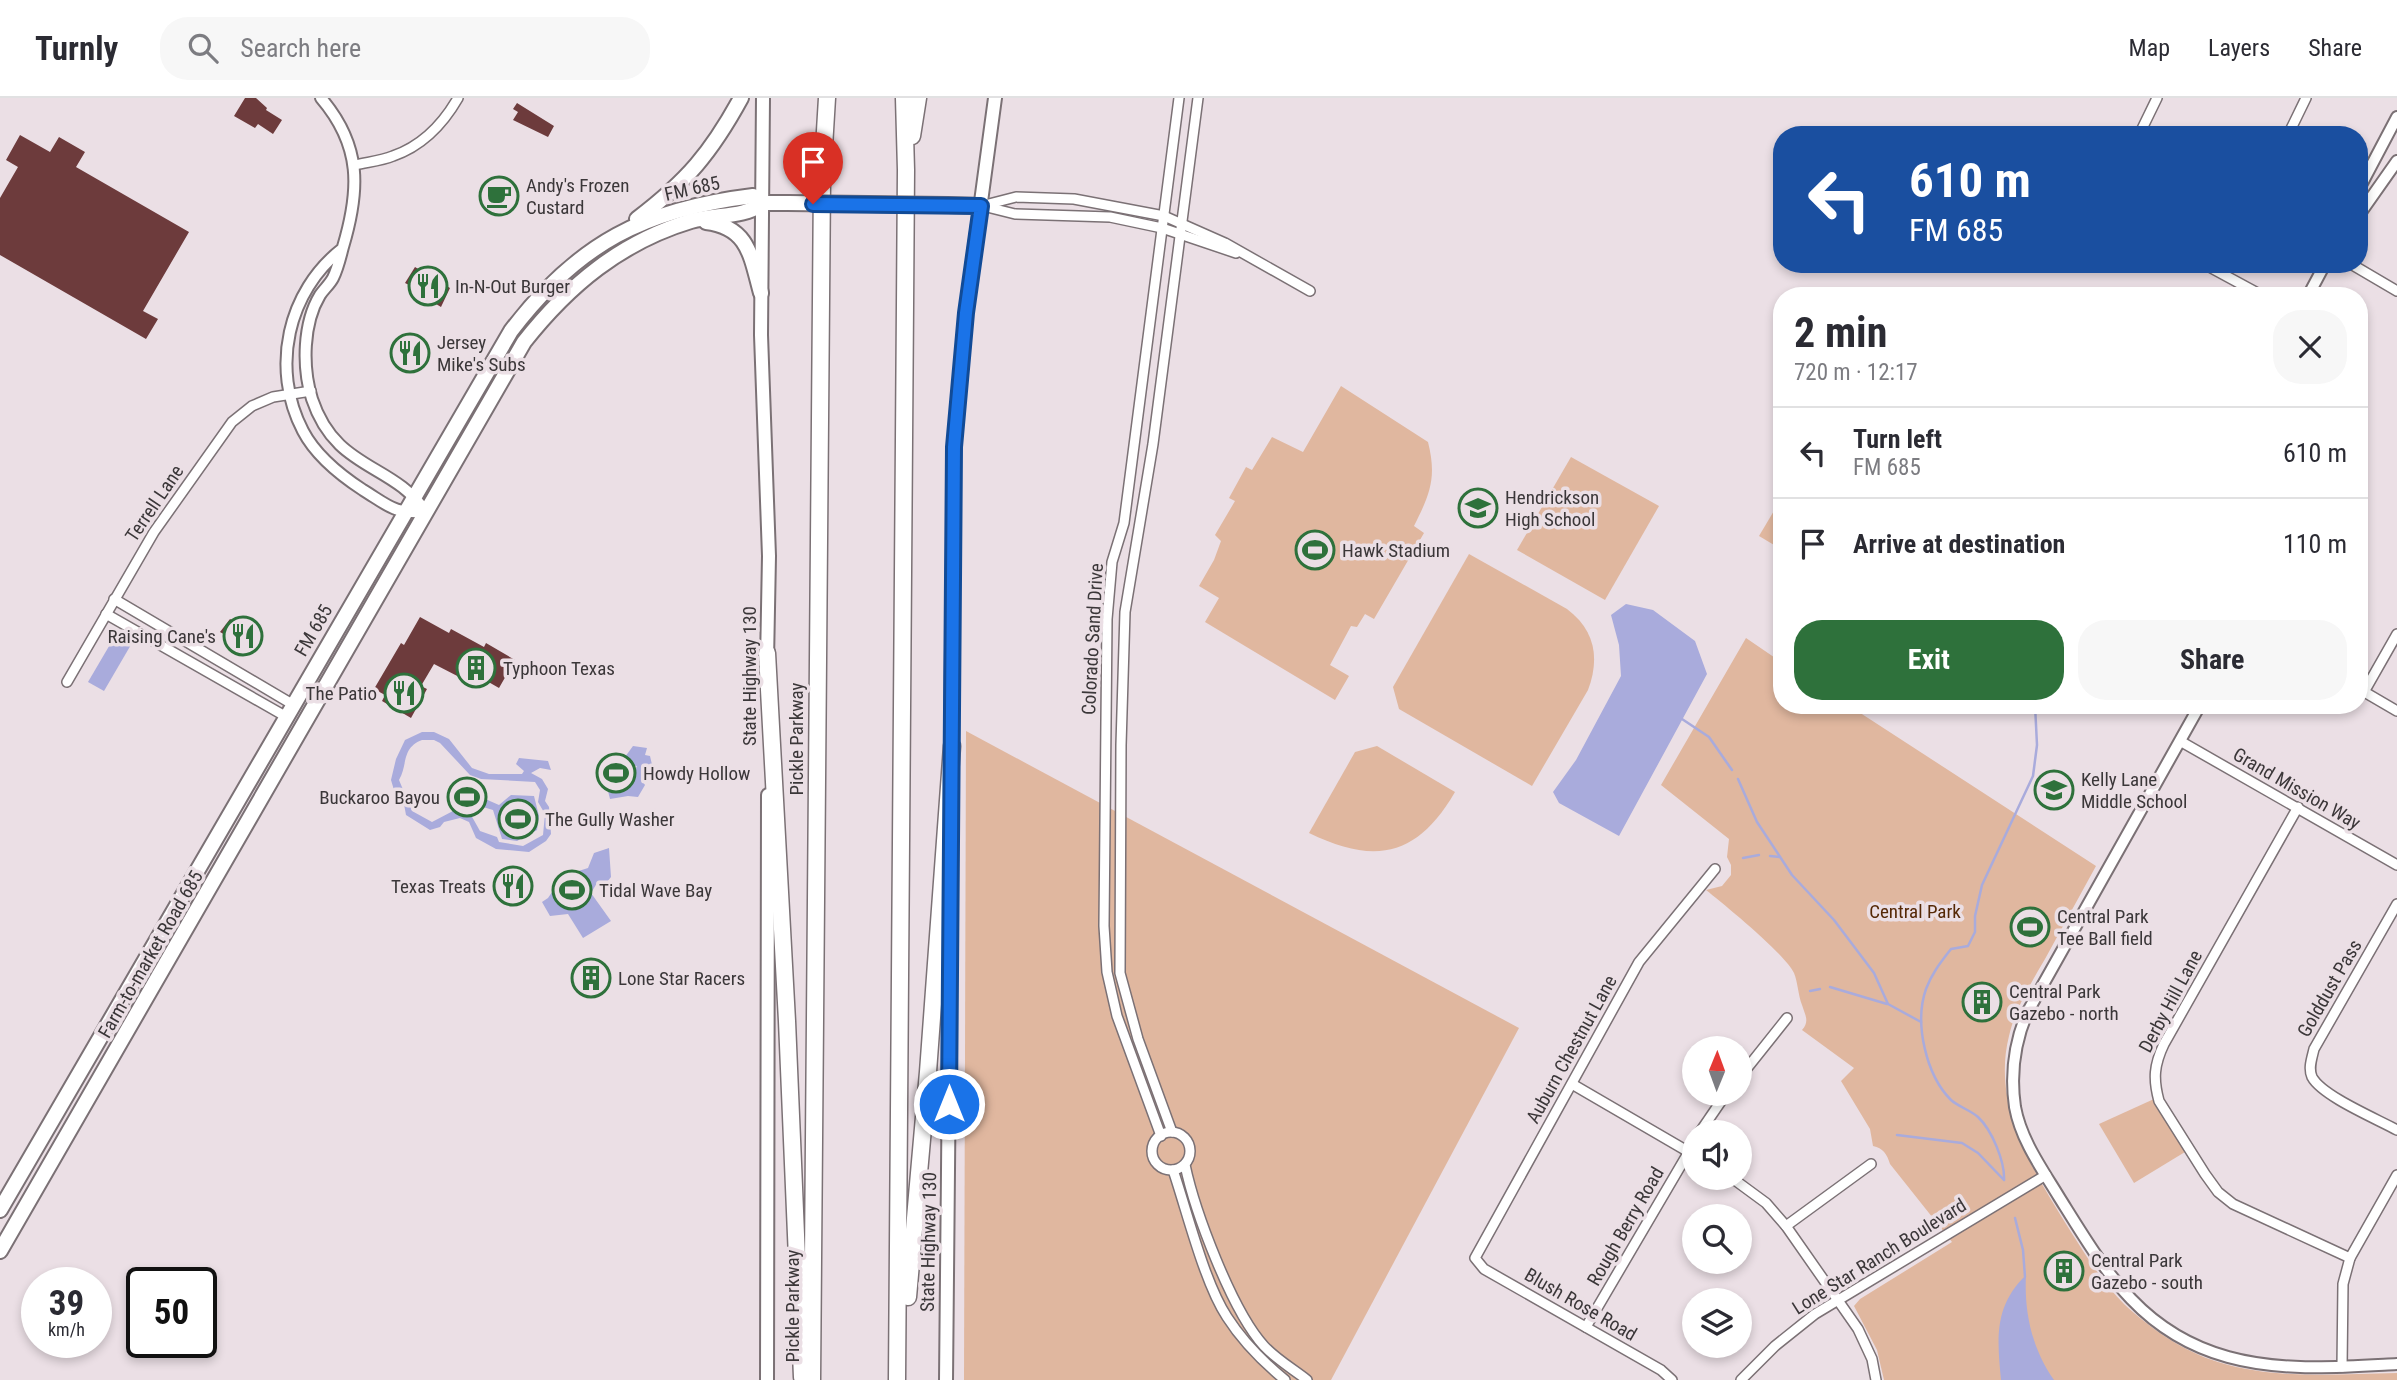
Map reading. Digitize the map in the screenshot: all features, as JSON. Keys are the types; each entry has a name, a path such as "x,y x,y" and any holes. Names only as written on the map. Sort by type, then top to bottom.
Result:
{"highway":[{"path":"816,98 822,180"},
{"name":"Pickle Parkway","path":"812,1380 822,180 827,98"},
{"path":"900,1380 906,170 904,98"},
{"path":"906,170 918,98"},
{"path":"767,653 788,1035 802,1380"},
{"path":"900,1380 928,1072 951,746"}],"main road":[{"name":"FM 685","path":"0,1210 288,710 511,331 530,305 578,260 674,191 702,162 741,98"},
{"name":"State Highway 130","path":"763,98 761,293 769,556 767,1380"},
{"name":"State Highway 130","path":"946,1380 954,447 966,313 995,98"},
{"name":"FM 685","path":"619,233 691,206 753,196 763,203 981,206"},
{"name":"FM 685","path":"331,675 524,342 545,315 566,293 606,260 646,238 694,220 754,211 763,203"},
{"path":"694,220 720,223 739,235 747,246 761,293"},
{"name":"Farm-to-market Road 685","path":"0,1251 331,675"}],"street":[{"path":"321,98 335,115 353,154 355,198 350,228 332,280 321,294 309,319 306,340 311,391 324,426 341,447 362,464 414,495 426,512"},
{"path":"355,166 392,157 411,148 431,133 458,98"},
{"name":"Colorado Sand Drive","path":"1161,1136 1117,1016 1107,972 1104,926 1107,619 1112,562 1124,523 1179,98"},
{"name":"Colorado Sand Drive","path":"1172,1132 1138,1039 1120,973 1121,758 1129,584 1153,444 1198,98"},
{"path":"2143,126 2157,98"},
{"path":"2292,126 2306,98"},
{"path":"2368,171 2397,117"},
{"path":"2368,202 2397,161"},
{"path":"981,206 1016,197 1074,199 1164,216 1180,229 1241,254 1310,292"},
{"path":"981,206 1015,214 1110,217 1180,229"},
{"path":"342,248 329,259 307,286 292,321 287,341 289,394 303,431 316,451 333,468 403,514 426,512"},
{"path":"2228,273 2249,287"},
{"path":"2366,273 2397,291"},
{"path":"307,286 321,294"},
{"name":"Terrell Lane","path":"67,682 154,532 232,422 252,406 273,397 311,391"},
{"path":"354,484 362,464"},
{"path":"114,599 251,680 288,710"},
{"path":"106,614 242,693 288,710"},
{"path":"1107,619 1125,636"},
{"path":"150,639 159,626"},
{"path":"2368,680 2397,634"},
{"path":"242,693 251,680"},
{"path":"2368,695 2397,711"},
{"path":"2195,714 2044,979 2018,1036 2012,1068 2016,1109 2024,1134 2046,1175 2109,1276 2147,1315 2172,1333 2227,1357 2251,1362 2342,1367 2397,1364"},
{"name":"Grand Mission Way","path":"2180,741 2397,865"},
{"name":"Derby Hill Lane","path":"2298,807 2164,1044 2156,1060 2155,1087 2159,1101 2199,1164 2225,1198 2350,1258"},
{"name":"Auburn Chestnut Lane","path":"1475,1258 1639,962 1715,869"},
{"name":"Golddust Pass","path":"2397,904 2314,1049 2310,1068 2312,1076 2329,1092 2397,1130"},
{"path":"1752,1062 1787,1018"},
{"path":"1572,1084 1682,1149"},
{"path":"1185,1164 1173,1170 1161,1167 1154,1158 1153,1145 1161,1136 1172,1132 1184,1137 1190,1147 1185,1164 1198,1208 1246,1323 1266,1348 1307,1380"},
{"path":"1786,1226 1871,1164"},
{"name":"Rough Berry Road","path":"1586,1327 1682,1169"},
{"path":"1173,1170 1207,1272 1225,1315 1255,1354 1285,1380"},
{"name":"Lone Star Ranch Boulevard","path":"1741,1380 1776,1346 1837,1300 2046,1175"},
{"path":"2342,1367 2340,1304 2350,1258 2397,1175"},
{"path":"1748,1190 1766,1203 1786,1226 1858,1328 1872,1359 1876,1380"},
{"name":"Blush Rose Road","path":"1475,1258 1484,1269 1661,1370 1672,1380"},
{"path":"1236,1330 1246,1323"}],"green space":[{"name":"Hawk Stadium","path":"1341,386 1428,442 1432,476 1428,495 1414,526 1424,533 1374,619 1365,614 1357,627 1351,626 1330,665 1349,676 1335,700 1205,622 1219,598 1199,586 1221,541 1215,535 1235,501 1229,498 1246,467 1252,470 1272,437 1303,452"},
{"path":"1571,457 1659,506 1605,600 1517,550"},
{"path":"1773,512 1773,544 1759,536"},
{"path":"1469,554 1567,609 1584,626 1593,645 1594,667 1588,690 1532,786 1399,709 1393,687"},
{"name":"Central Park","path":"1746,638 1773,657 1773,714 1862,714 2096,866 2029,987 2009,1036 2005,1063 2011,1114 2044,1187 2083,1251 2116,1296 2156,1330 2192,1352 2240,1368 2284,1374 2397,1373 2397,1380 1884,1380 1877,1350 1854,1306 1860,1299 1952,1242 1890,1164 1884,1152 1873,1146 1870,1129 1841,1081 1854,1068 1802,1030 1806,1018 1794,973 1789,965 1754,930 1706,890 1722,886 1731,875 1731,865 1727,857 1729,839 1661,785"},
{"path":"966,731 1519,1028 1331,1380 964,1380"},
{"path":"1377,746 1455,792 1441,814 1410,842 1392,849 1354,849 1309,833 1355,752"},
{"path":"2154,1099 2185,1152 2134,1183 2099,1124"}],"water":[{"path":"1626,604 1653,610 1695,641 1707,674 1619,836 1559,803 1553,792 1576,760 1621,676 1619,645 1611,615"},
{"path":"115,636 126,638 132,643 104,691 88,682"},
{"path":"422,732 434,732 449,739 472,768 489,774 522,774 524,771 516,764 519,758 548,761 551,770 540,768 531,773 542,779 548,789 545,801 549,807 551,834 546,841 529,852 496,849 476,838 469,822 460,818 444,822 440,827 430,830 406,815 404,804 397,800 391,780 396,759 405,740","holes":["434,740 470,775 481,779 535,782 540,790 538,802 545,814 543,835 523,846 499,842 497,837 480,831 471,815 453,811 432,822 412,811 399,780 406,757 415,743"]},
{"name":"Howdy Hollow","path":"633,746 647,748 645,755 650,756 653,769 644,772 641,779 645,785 638,797 610,799 607,787 599,775 613,766 633,774 637,766 629,765 625,757"},
{"name":"The Gully Washer","path":"454,781 481,793 483,798 499,805 511,795 534,796 539,816 537,830 517,841 502,839 493,810 453,798 451,785"},
{"name":"Tidal Wave Bay","path":"609,848 611,877 607,882 597,883 591,893 611,921 583,938 568,914 550,916 542,902 548,898 563,876 588,868 594,853"},
{"path":"2026,1275 2026,1303 2031,1330 2040,1356 2054,1380 2001,1380 2000,1323 2008,1299"}],"building":[{"path":"245,98 256,98 266,110 282,120 273,134 258,124 255,128 234,116"},
{"path":"517,103 554,126 548,137 513,120 518,112 513,109"},
{"path":"20,135 50,152 59,137 85,152 76,167 189,232 143,311 158,319 146,339 0,255 0,198 18,167 6,160"},
{"name":"Andy's Frozen Custard","path":"496,180 515,192 506,207 503,205 500,210 484,200"},
{"name":"In-N-Out Burger","path":"415,267 450,288 441,307 405,283"},
{"name":"Typhoon Texas","path":"420,617 449,633 451,629 484,647 486,643 515,660 499,688 471,672 467,681 434,664 421,686 427,689 411,718 382,701 385,695 374,689"},
{"name":"Raising Cane's","path":"230,619 258,635 252,650 220,632"}],"waterway":[{"path":"2004,1180 2000,1156 1988,1130 1978,1117 1951,1100 1935,1077 1925,1048 1921,1017 1926,989 1934,973 1951,949 1968,946 1975,932 1975,916 1982,885 2033,776 2037,745 2035,714"},
{"path":"1682,719 1709,737 1732,770"},
{"path":"1738,779 1757,822 1792,875 1834,920 1874,973 1888,1004 1921,1022"},
{"path":"1743,858 1759,855"},
{"path":"1770,856 1780,857"},
{"path":"1830,987 1887,1004"},
{"path":"1810,991 1820,989"},
{"path":"1897,1135 1962,1143 1978,1153 2004,1180"},
{"path":"2015,1218 2023,1250 2025,1277"}],"place":[{"name":"Andy's Frozen Custard","path":"499,196"},
{"name":"In-N-Out Burger","path":"428,286"},
{"name":"Jersey Mike's Subs","path":"410,353"},
{"name":"Hendrickson High School","path":"1478,508"},
{"name":"Hawk Stadium","path":"1315,550"},
{"name":"Raising Cane's","path":"243,636"},
{"name":"Typhoon Texas","path":"476,668"},
{"name":"The Patio","path":"404,693"},
{"name":"Howdy Hollow","path":"616,773"},
{"name":"Kelly Lane Middle School","path":"2054,790"},
{"name":"Buckaroo Bayou","path":"467,797"},
{"name":"The Gully Washer","path":"518,819"},
{"name":"Texas Treats","path":"513,886"},
{"name":"Tidal Wave Bay","path":"572,890"},
{"name":"Central Park Tee Ball field","path":"2030,927"},
{"name":"Lone Star Racers","path":"591,978"},
{"name":"Central Park Gazebo - north","path":"1982,1002"},
{"name":"Central Park Gazebo - south","path":"2064,1271"}],"route":[{"path":"813,204 981,206 966,313 954,447 949,1104"}]}
